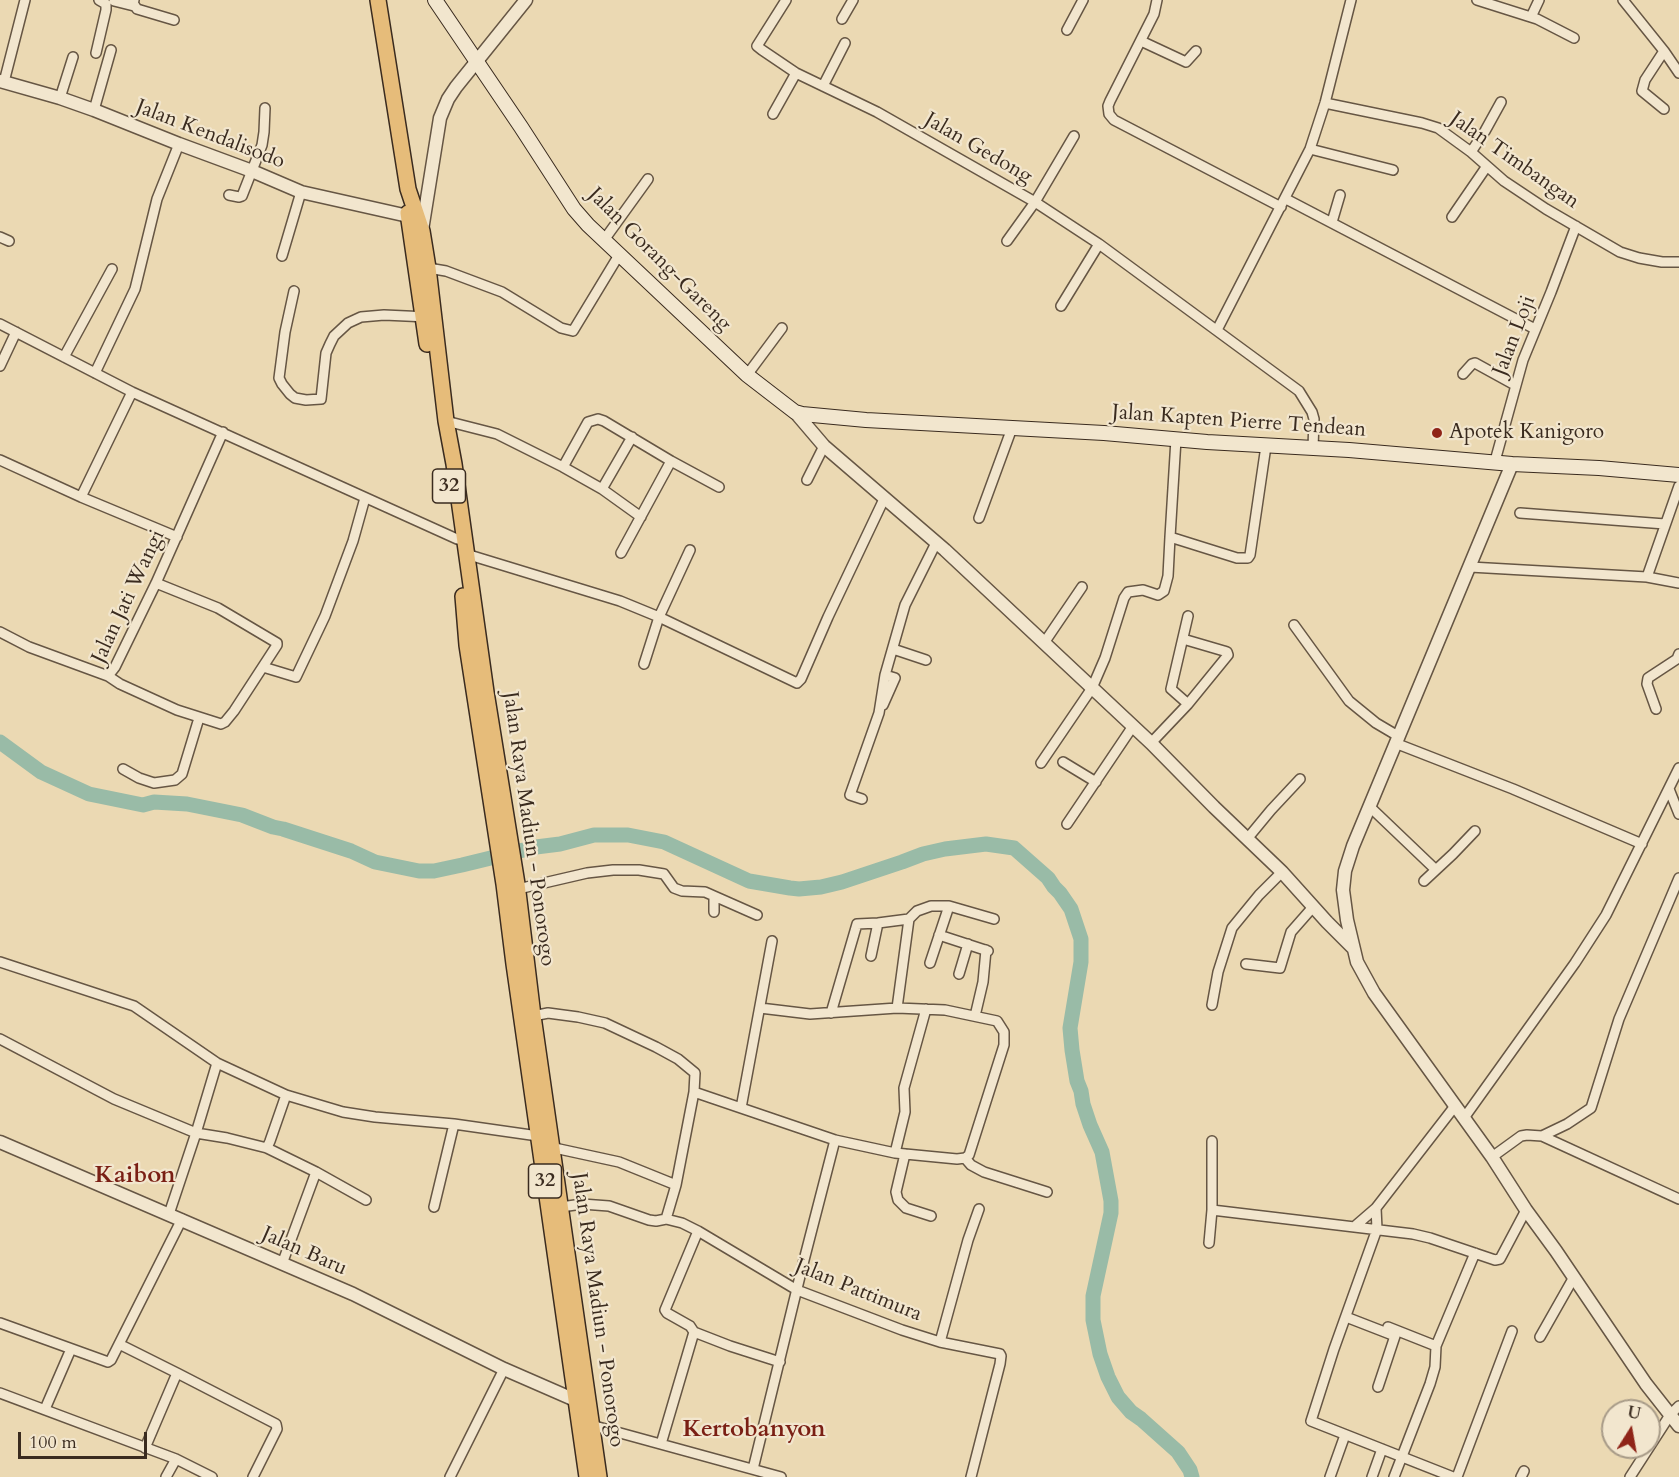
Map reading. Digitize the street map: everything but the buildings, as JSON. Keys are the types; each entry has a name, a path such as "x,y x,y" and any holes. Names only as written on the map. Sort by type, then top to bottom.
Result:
{"highway":[{"name":"Jalan Raya Madiun - Ponorogo","path":"378,0 408,189 408,216 454,464 481,693 495,782 519,886 520,962 543,1142 582,1403 591,1425 599,1477"},
{"name":"Jalan Raya Madiun - Ponorogo","path":"408,189 422,231 428,268 428,317 457,539 467,645 481,693"},
{"name":"Jalan Raya Madiun - Ponorogo","path":"520,962 533,1016 543,1142 561,1207 582,1403 587,1477"}],"main road":[{"name":"Jalan Gorang-Gareng","path":"435,0 574,209 619,255 747,375 795,412"},
{"name":"Jalan Kapten Pierre Tendean","path":"795,412 866,420 1104,433 1679,475"}],"street":[{"path":"2,82 25,0"},
{"path":"96,53 106,10 106,4 99,0"},
{"path":"422,231 440,118 452,93 526,0"},
{"name":"Jalan Gedong","path":"786,0 757,46 796,73 877,112 1035,202 1099,244 1299,391 1314,419 1313,448"},
{"path":"842,19 854,0"},
{"path":"1067,30 1083,0"},
{"path":"1156,0 1156,10 1110,100 1107,111 1114,120 1283,203 1332,222 1535,329"},
{"path":"1217,330 1310,149 1325,103 1350,0"},
{"path":"1478,0 1531,18 1574,38"},
{"path":"1531,18 1539,0"},
{"path":"1623,0 1664,51 1679,74"},
{"path":"114,1 134,3 137,9 174,20"},
{"path":"1141,40 1186,62 1196,51"},
{"path":"823,86 845,43"},
{"path":"94,110 111,50"},
{"path":"1664,51 1645,80 1642,91 1664,109"},
{"path":"60,98 73,57"},
{"path":"772,114 796,73"},
{"name":"Jalan Kendalisodo","path":"2,82 94,110 301,192 408,216"},
{"path":"1472,153 1501,102"},
{"name":"Jalan Timbangan","path":"1325,103 1430,126 1452,137 1504,181 1546,209 1620,252 1650,260 1679,262"},
{"path":"230,195 242,196 263,139 265,108"},
{"path":"1007,241 1035,202 1074,136"},
{"path":"95,373 135,289 157,199 179,144"},
{"path":"1310,149 1393,170"},
{"path":"1452,217 1487,166"},
{"path":"604,240 648,178"},
{"path":"282,256 301,192"},
{"path":"1332,222 1340,195"},
{"name":"Jalan Loji","path":"1495,461 1515,385 1576,226"},
{"path":"1061,306 1099,244"},
{"path":"428,268 447,271 502,292 561,328 573,331 619,255"},
{"path":"64,357 112,269"},
{"path":"294,291 285,332 279,378 290,394 306,400 321,399 326,353 334,336 348,323 361,316 428,317"},
{"path":"0,324 132,392 457,539"},
{"path":"747,375 782,328"},
{"path":"0,366 16,332"},
{"path":"1463,374 1475,363 1515,385"},
{"path":"81,497 132,392"},
{"path":"795,412 824,446 936,543 1151,743 1282,873 1355,950"},
{"path":"446,421 497,434 602,489 641,518"},
{"path":"563,467 588,422 604,421 670,461 720,487"},
{"path":"979,518 1012,428"},
{"name":"Jalan Jati Wangi","path":"156,583 218,608 275,641 278,645 225,722 218,724 167,706 108,676 115,667 156,583 223,432"},
{"path":"602,489 632,437"},
{"path":"1041,763 1092,688 1128,592 1143,590 1158,595 1164,591 1168,576 1176,439"},
{"path":"807,480 824,446"},
{"path":"1170,537 1224,555 1248,558 1252,550 1266,446"},
{"path":"0,460 177,537"},
{"path":"621,553 670,461"},
{"path":"1512,464 1353,846 1345,871 1343,890 1347,920 1357,962 1374,993 1492,1157 1646,1384 1675,1410 1679,1426"},
{"path":"1647,577 1679,486"},
{"path":"263,666 296,677 329,605 353,541 365,498"},
{"path":"466,554 620,601 799,682 884,499"},
{"path":"1520,513 1665,524"},
{"path":"862,799 850,795 879,713 895,678 885,675 892,649 905,605 936,543"},
{"path":"644,664 659,617 690,550"},
{"path":"1470,567 1647,577 1679,584"},
{"path":"1044,644 1082,587"},
{"path":"1188,616 1171,689 1188,704"},
{"path":"1294,625 1349,701 1397,740 1642,844"},
{"path":"0,632 29,647 108,676"},
{"path":"1151,743 1188,704 1228,655 1227,652 1183,639"},
{"path":"892,649 926,660"},
{"path":"1656,709 1647,684 1648,678 1678,658"},
{"path":"123,769 154,783 175,780 182,774 199,718"},
{"path":"1067,824 1133,726"},
{"path":"1063,762 1096,782"},
{"path":"1464,1118 1575,963 1606,915 1679,768"},
{"path":"1247,839 1300,779"},
{"path":"1669,789 1679,814"},
{"path":"1369,806 1436,870"},
{"path":"1424,881 1475,831"},
{"path":"519,886 587,873 639,870 664,874 674,888 682,891 705,892 757,915"},
{"path":"1212,1005 1218,972 1232,928 1282,873"},
{"path":"1542,1136 1567,1124 1591,1108 1619,1019 1679,878"},
{"path":"714,896 714,912"},
{"path":"831,1013 857,924 878,924 909,919 917,911 931,906 949,906 994,919"},
{"path":"930,963 949,906"},
{"path":"1246,964 1280,968 1291,932 1313,907"},
{"path":"897,1008 909,919"},
{"path":"871,956 878,924"},
{"path":"939,935 987,950 975,1016"},
{"path":"741,1108 772,941"},
{"path":"959,974 968,944"},
{"path":"0,962 134,1006 216,1064 286,1095 343,1112 454,1124 543,1142 619,1162 676,1185"},
{"path":"694,1092 836,1140 900,1154 957,1159 969,1155 1004,1045 1004,1032 997,1021 945,1010 897,1008 810,1014 760,1008"},
{"path":"926,1009 904,1088 905,1113 896,1192 898,1200 906,1208 931,1216"},
{"path":"533,1016 548,1013 605,1023 678,1059 695,1072 694,1092 676,1185 666,1219"},
{"path":"0,1039 114,1099 196,1133 267,1148 366,1200"},
{"path":"169,1214 216,1064"},
{"path":"267,1148 286,1095"},
{"path":"1354,1227 1376,1208 1455,1106"},
{"path":"434,1207 454,1124"},
{"path":"1492,1157 1521,1136 1542,1136 1679,1199"},
{"path":"747,1471 780,1362 836,1140"},
{"path":"1209,1243 1212,1210 1212,1141"},
{"name":"Jalan Baru","path":"0,1142 353,1294 504,1369 582,1403"},
{"path":"965,1158 971,1165 984,1172 1047,1192"},
{"path":"282,1264 316,1172"},
{"name":"Jalan Pattimura","path":"561,1207 582,1204 609,1206 649,1220 666,1219 682,1223 797,1290 940,1342 997,1353 1001,1356 1000,1364 971,1477"},
{"path":"1376,1208 1377,1229 1334,1348 1311,1422 1455,1477 1512,1331"},
{"path":"940,1342 968,1240 979,1209"},
{"path":"1212,1210 1377,1229 1430,1238 1493,1260 1500,1259 1526,1210"},
{"path":"0,1323 108,1362 182,1220"},
{"path":"698,1231 665,1310 690,1326 694,1332 780,1362"},
{"path":"1394,1477 1430,1384 1435,1367 1436,1347 1475,1253"},
{"path":"1540,1337 1574,1277"},
{"path":"1347,1315 1436,1347"},
{"path":"1347,1315 1395,1336 1378,1387"},
{"path":"661,1444 694,1332"},
{"path":"119,1344 276,1424 277,1429 253,1477"},
{"path":"45,1409 71,1349"},
{"path":"450,1477 504,1369"},
{"path":"145,1448 177,1373"},
{"path":"0,1393 176,1460 212,1477"},
{"path":"1630,1477 1675,1410"},
{"path":"591,1425 747,1471 782,1477"},
{"path":"1330,1477 1345,1435"},
{"path":"1372,1477 1382,1449"},
{"path":"166,1477 176,1460"}],"waterway":[{"path":"0,742 41,772 89,794 143,805 154,802 187,804 242,815 351,851 375,862 419,871 434,871 594,835 628,835 664,842 749,881 799,889 842,882 923,854 945,849 986,844 1014,848 1048,878 1060,893 1071,909 1081,939 1081,962 1070,1028 1072,1050 1083,1104 1102,1152 1111,1201 1111,1213 1093,1296 1093,1320 1100,1354 1118,1397 1131,1412 1178,1452 1192,1477"}],"place":[{"name":"Apotek Kanigoro","path":"1437,433"}],"district":[{"name":"Kaibon","path":"135,1176"},
{"name":"Kertobanyon","path":"754,1430"}]}
